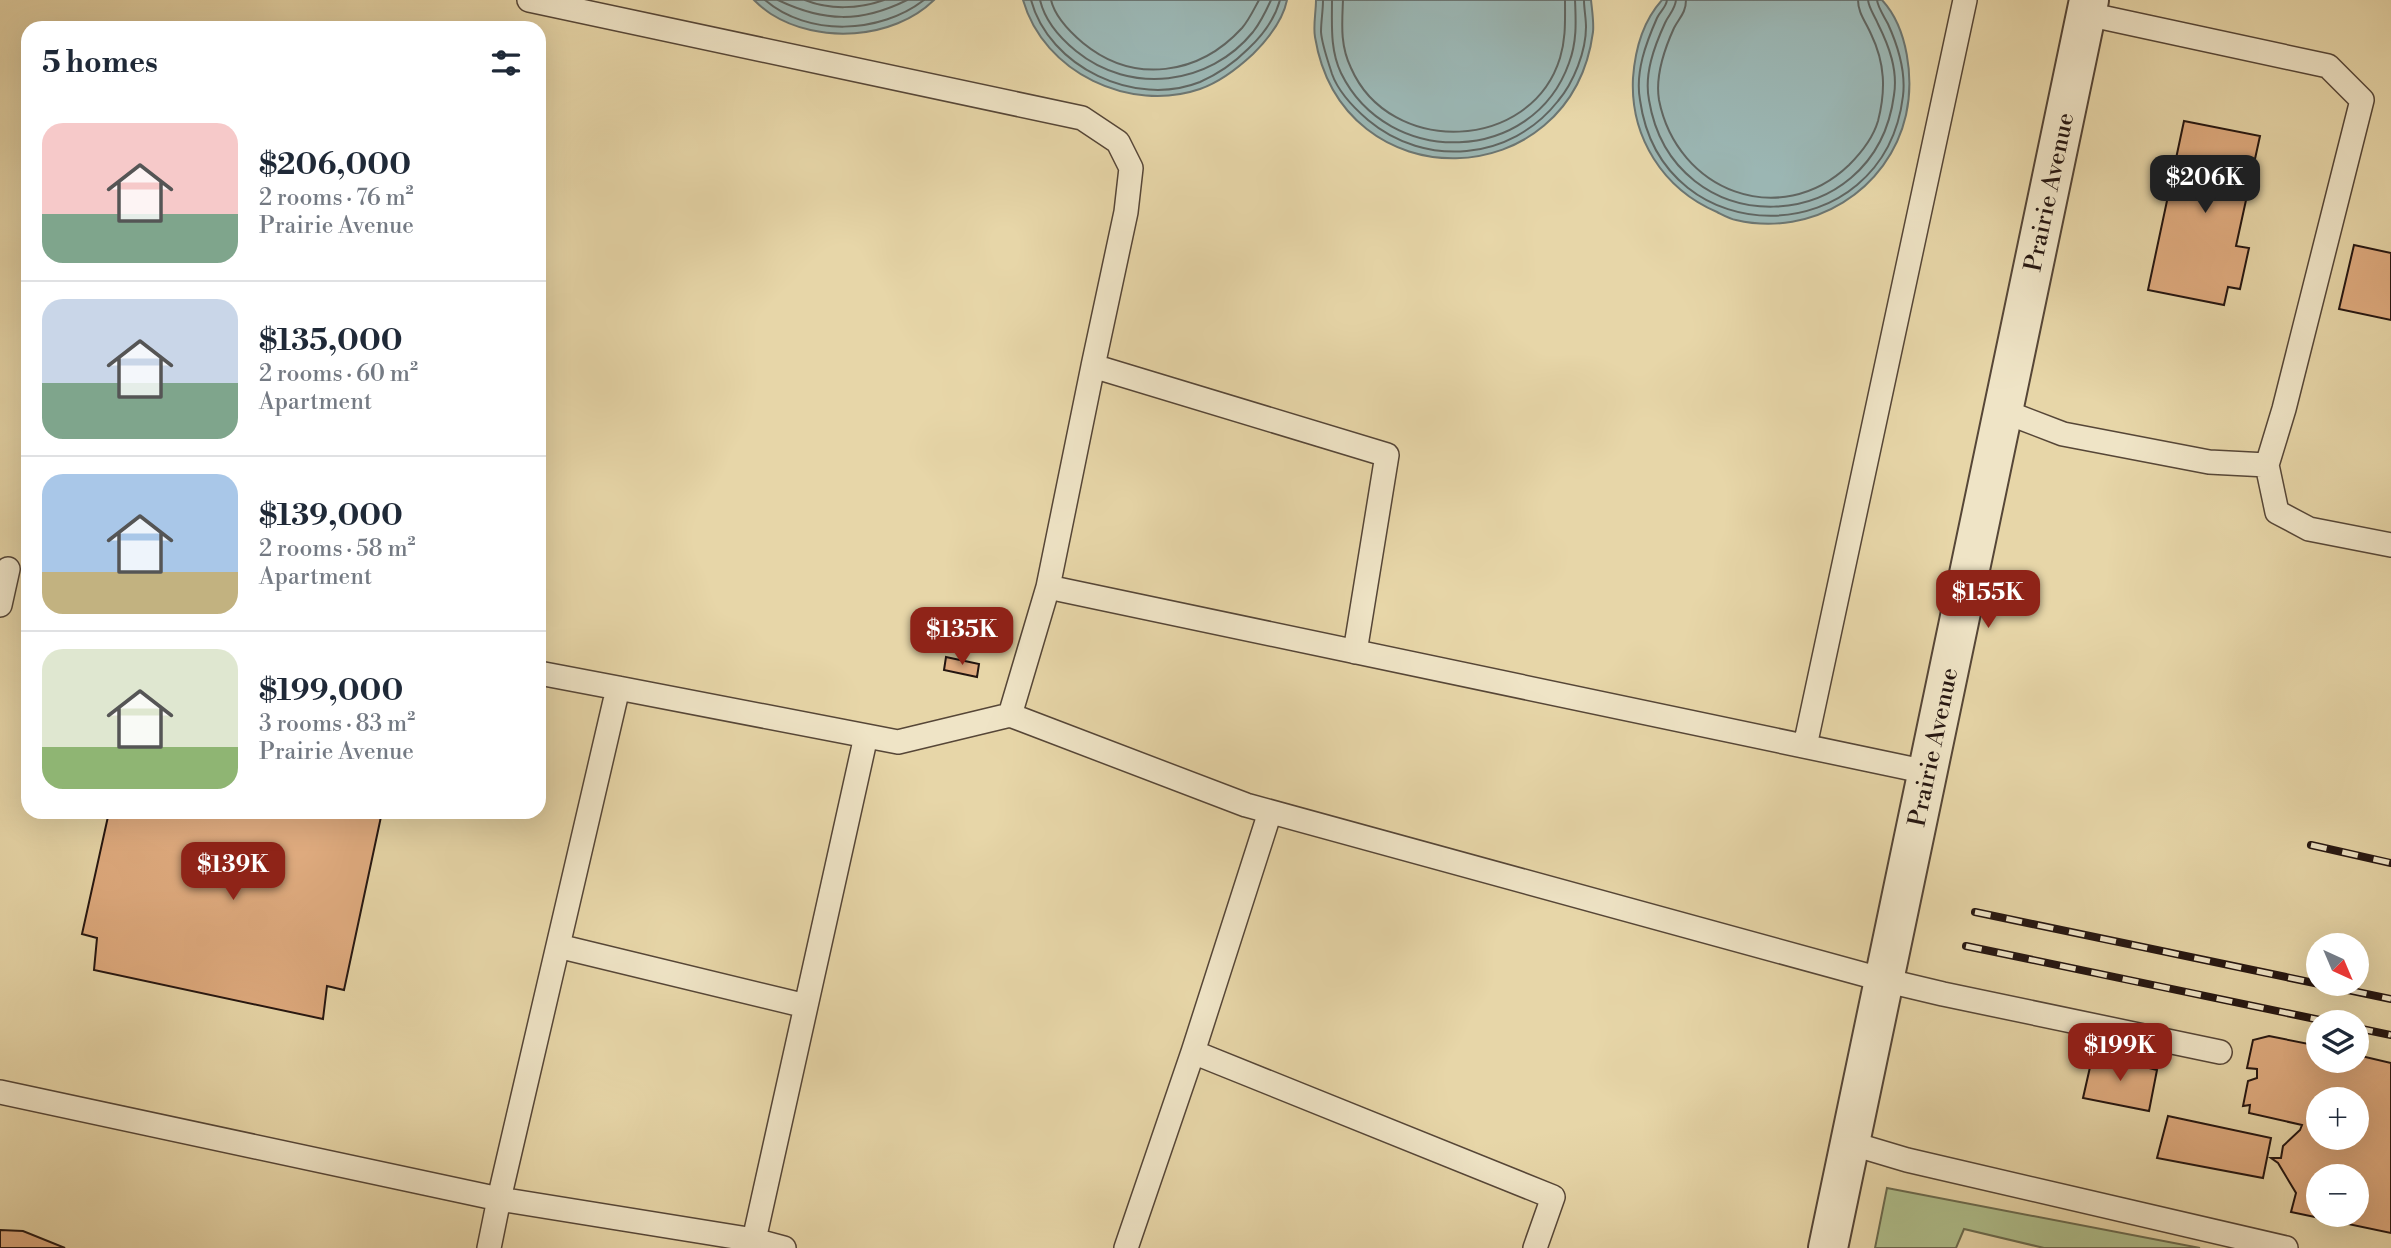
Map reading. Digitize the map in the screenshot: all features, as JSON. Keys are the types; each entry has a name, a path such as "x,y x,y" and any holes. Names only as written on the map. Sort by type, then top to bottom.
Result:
{"street":[{"name":"Prairie Avenue","path":"1828,1248 2088,7"}],"lane":[{"path":"529,0 1082,118 1118,142 1131,168 1126,212 1048,587 1010,715"},
{"path":"1805,746 1965,0"},
{"path":"2088,7 2328,66 2362,100 2284,409 2267,466 2277,512 2309,529 2391,545"},
{"path":"1093,366 1387,455 1354,652"},
{"path":"2003,411 2063,434 2209,462 2267,466"},
{"path":"0,605 12,570"},
{"path":"1048,587 1927,772"},
{"path":"546,674 898,742 1010,715 1270,812 1943,995 2220,1052"},
{"path":"489,1248 618,688"},
{"path":"754,1244 866,736"},
{"path":"1126,1248 1193,1052 1270,812"},
{"path":"558,946 806,1006"},
{"path":"1193,1052 1553,1197 1535,1248"},
{"path":"0,1092 499,1199 784,1248"},
{"path":"1850,1143 1907,1160 2286,1248"}],"green space":[{"path":"1887,1188 2200,1248 2044,1248 1964,1229 1956,1248 1875,1248"}],"water":[{"path":"754,0 934,0 898,23 877,30 832,33 790,24 771,14"},
{"path":"1023,0 1287,0 1282,15 1269,36 1253,54 1215,83 1173,95 1146,95 1119,91 1093,81 1070,67 1050,48 1034,26"},
{"path":"1316,0 1591,0 1593,32 1576,86 1544,126 1502,150 1456,158 1409,151 1367,129 1334,91 1315,37"},
{"path":"1662,0 1882,0 1898,25 1909,70 1906,115 1897,142 1883,166 1865,186 1843,202 1819,214 1792,222 1764,224 1734,219 1698,202 1681,190 1666,175 1644,140 1637,121 1634,100 1633,78 1638,47 1650,17"}],"building":[{"path":"2184,121 2260,136 2236,246 2249,248 2240,289 2228,287 2224,305 2148,290"},
{"path":"2354,245 2391,253 2391,320 2339,309"},
{"path":"946,657 979,664 977,677 944,670"},
{"path":"107,819 381,819 344,990 327,986 323,1019 94,970 97,938 82,934"},
{"path":"2269,1036 2306,1043 2306,1073 2369,1073 2369,1058 2391,1063 2391,1233 2362,1227 2369,1227 2369,1164 2306,1164 2306,1215 2291,1212 2296,1193 2278,1163 2271,1158 2281,1158 2283,1146 2302,1125 2249,1113 2250,1105 2243,1106 2248,1081 2257,1078 2257,1069 2247,1068 2253,1040"},
{"path":"2093,1054 2157,1070 2149,1111 2083,1098"},
{"path":"2168,1116 2271,1138 2263,1178 2157,1158"},
{"path":"0,1230 23,1231 65,1248 0,1248"}],"railway":[{"path":"2311,845 2391,863"},
{"path":"1975,912 2391,999"},
{"path":"1966,946 2306,1017"},
{"path":"2369,1030 2391,1035"}]}
